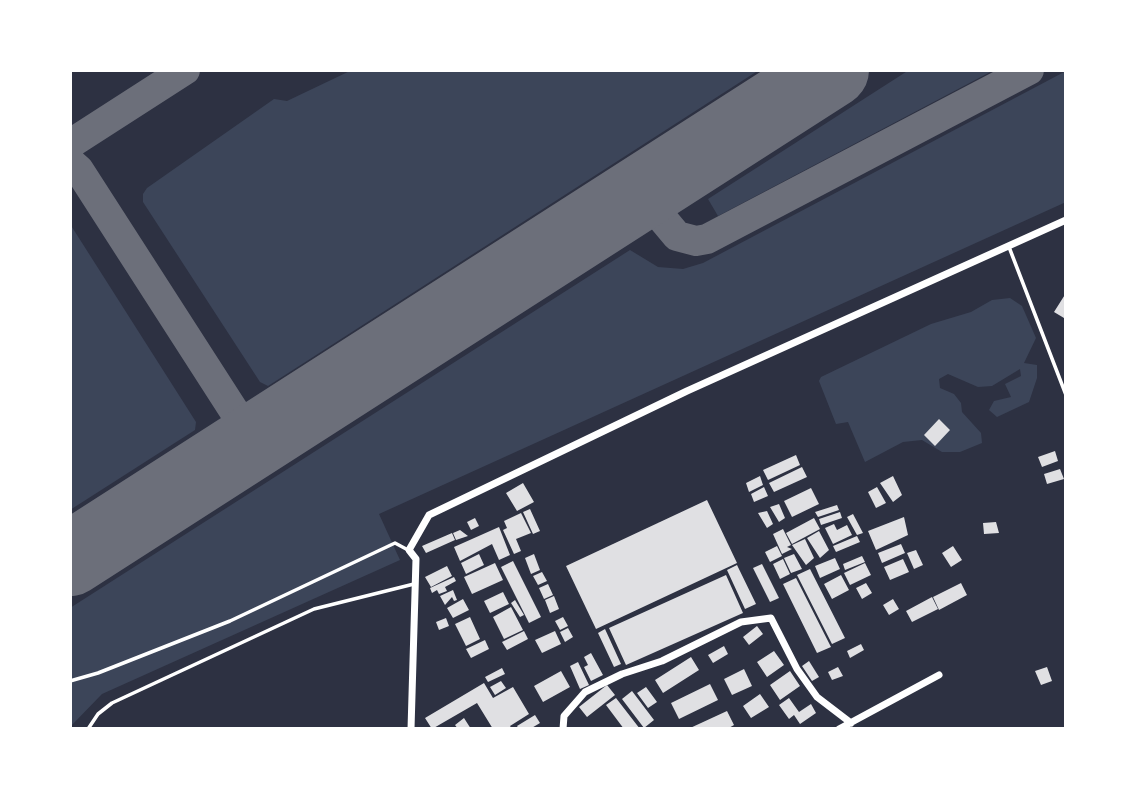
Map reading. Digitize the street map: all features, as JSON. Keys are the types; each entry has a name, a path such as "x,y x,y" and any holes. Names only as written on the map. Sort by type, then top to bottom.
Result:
{"street":[{"path":"411,729 416,559 409,550 429,515 687,390 1066,220"},
{"path":"563,729 564,716 585,692 622,674 662,662 741,622 771,618 797,669 817,697 851,723"},
{"path":"839,729 939,675"}],"lane":[{"path":"1009,245 1066,395"},
{"path":"70,681 98,673 230,621 395,543 409,550"},
{"path":"88,729 98,714 112,704 314,609 414,584"}],"shaded area":[{"path":"352,70 759,70 268,386 260,382 143,202 143,194 147,188 274,99 287,101"},
{"path":"909,70 994,70 718,216 708,199"},
{"path":"1066,71 1066,202 379,514 400,560 102,694 70,727 70,608 630,250 658,267 683,269 703,263"},
{"path":"70,224 196,422 195,430 70,510"},
{"path":"1010,298 1022,306 1036,338 1024,363 1037,365 1037,378 1029,402 997,417 989,410 994,401 1011,397 1005,384 1021,376 1020,369 992,386 978,387 948,374 939,379 940,388 954,394 961,403 962,412 981,433 982,443 960,452 942,452 922,440 903,442 865,462 848,422 836,424 819,381 821,377 931,324 971,312 992,300"}],"building":[{"path":"1066,293 1066,316 1064,318 1054,312"},
{"path":"939,419 950,430 935,446 924,435"},
{"path":"1055,451 1058,461 1042,467 1038,457"},
{"path":"796,455 800,465 768,480 763,470"},
{"path":"802,467 807,477 774,492 769,483"},
{"path":"1060,469 1064,479 1047,484 1044,474"},
{"path":"760,476 763,485 749,492 746,483"},
{"path":"893,476 902,495 893,502 880,483"},
{"path":"523,483 534,502 517,511 506,493"},
{"path":"764,487 768,496 754,502 751,494"},
{"path":"877,487 886,503 876,508 868,492"},
{"path":"811,488 819,504 792,517 784,501"},
{"path":"707,500 737,563 596,629 566,566"},
{"path":"779,504 785,518 779,522 770,507"},
{"path":"837,505 839,510 818,517 815,512"},
{"path":"530,509 540,531 533,534 523,512"},
{"path":"767,511 773,524 767,528 758,513"},
{"path":"840,512 842,518 821,525 819,519"},
{"path":"521,513 531,533 516,539 521,551 514,554 503,530 507,528 504,521"},
{"path":"853,514 863,533 857,535 847,517"},
{"path":"904,517 908,535 876,550 868,531"},
{"path":"475,518 479,526 471,530 467,522"},
{"path":"814,518 820,529 792,544 786,533"},
{"path":"996,522 999,533 984,534 983,523"},
{"path":"834,524 837,530 847,525 852,535 833,544 825,528"},
{"path":"499,527 510,555 499,560 492,544 460,561 454,547"},
{"path":"783,529 791,545 787,547 792,549 782,554 773,534"},
{"path":"460,530 468,536 456,540 453,533"},
{"path":"819,531 829,550 820,558 807,538"},
{"path":"452,533 455,540 426,553 422,546"},
{"path":"857,536 860,542 836,552 833,546"},
{"path":"805,539 814,558 806,565 792,545"},
{"path":"901,544 905,553 882,563 878,553"},
{"path":"777,546 782,556 770,562 765,552"},
{"path":"953,546 962,560 951,567 942,553"},
{"path":"916,550 923,565 914,569 907,553"},
{"path":"479,554 484,565 466,574 461,563"},
{"path":"534,554 540,570 531,574 525,558"},
{"path":"794,554 802,569 791,573 784,558"},
{"path":"862,556 865,562 845,570 843,564"},
{"path":"835,558 840,569 820,578 815,566"},
{"path":"783,559 790,574 780,579 773,564"},
{"path":"903,559 909,572 890,580 884,567"},
{"path":"513,561 541,617 529,623 501,567"},
{"path":"495,563 503,580 472,594 464,577"},
{"path":"865,563 871,575 850,585 844,573"},
{"path":"762,564 779,598 770,602 753,568"},
{"path":"737,565 756,604 745,609 727,570"},
{"path":"447,566 452,576 431,587 425,577"},
{"path":"810,569 845,638 832,644 797,575"},
{"path":"542,572 547,581 538,585 533,576"},
{"path":"726,575 743,613 626,665 609,628"},
{"path":"841,575 849,590 832,599 824,584"},
{"path":"454,577 456,581 445,587 447,591 439,594 437,590 432,593 430,588"},
{"path":"796,578 831,647 817,653 783,584"},
{"path":"866,583 872,593 862,599 856,588"},
{"path":"961,583 967,595 939,610 933,597"},
{"path":"548,584 553,595 544,599 539,588"},
{"path":"453,590 457,600 454,601 452,597 445,605 440,596"},
{"path":"503,592 509,604 490,613 484,601"},
{"path":"554,596 559,609 550,613 545,600"},
{"path":"932,597 938,609 912,622 906,611"},
{"path":"463,599 469,610 453,618 447,608"},
{"path":"893,599 899,609 889,615 883,605"},
{"path":"515,600 524,615 520,617 511,603"},
{"path":"511,607 523,630 504,639 493,617"},
{"path":"470,617 480,639 466,646 455,624"},
{"path":"563,617 568,626 560,630 555,621"},
{"path":"446,618 449,626 439,630 436,622"},
{"path":"757,626 763,634 749,645 743,637"},
{"path":"568,628 573,637 565,642 560,632"},
{"path":"605,629 621,664 614,667 598,633"},
{"path":"524,631 528,639 507,650 502,642"},
{"path":"555,631 561,644 542,653 535,640"},
{"path":"485,640 489,649 471,658 466,649"},
{"path":"861,644 864,650 850,658 847,651"},
{"path":"724,646 728,654 713,663 708,655"},
{"path":"774,651 784,665 767,677 757,662"},
{"path":"591,653 603,675 591,681 584,667 588,665 584,657"},
{"path":"691,657 699,670 663,693 655,680"},
{"path":"809,661 819,677 812,681 802,666"},
{"path":"578,662 589,685 580,689 570,666"},
{"path":"838,667 843,676 832,680 828,672"},
{"path":"1047,667 1052,681 1041,685 1035,671"},
{"path":"502,668 505,674 488,682 485,677"},
{"path":"744,669 752,686 732,695 724,679"},
{"path":"561,671 570,687 543,702 534,686"},
{"path":"790,671 800,686 780,700 770,685"},
{"path":"501,681 506,688 495,695 490,687"},
{"path":"484,683 493,698 513,687 529,714 510,726 512,729 493,729 477,703 432,729 425,718"},
{"path":"710,684 718,700 679,719 671,703"},
{"path":"607,685 615,695 587,717 579,707"},
{"path":"646,687 657,702 648,708 637,693"},
{"path":"632,691 654,720 644,728 622,699"},
{"path":"760,694 769,707 751,718 743,706"},
{"path":"616,698 640,729 624,729 606,705"},
{"path":"789,698 799,712 811,704 816,713 800,724 794,715 789,719 779,705"},
{"path":"727,711 734,725 727,729 688,729"},
{"path":"535,715 540,723 530,729 519,729 517,726"},
{"path":"464,718 471,729 458,729 455,725"}],"taxiway":[{"path":"70,144 185,70"},
{"path":"641,193 677,236 696,241 707,239 1029,70"},
{"path":"70,162 79,170 254,442"}],"runway":[{"path":"70,559 832,70"}]}
